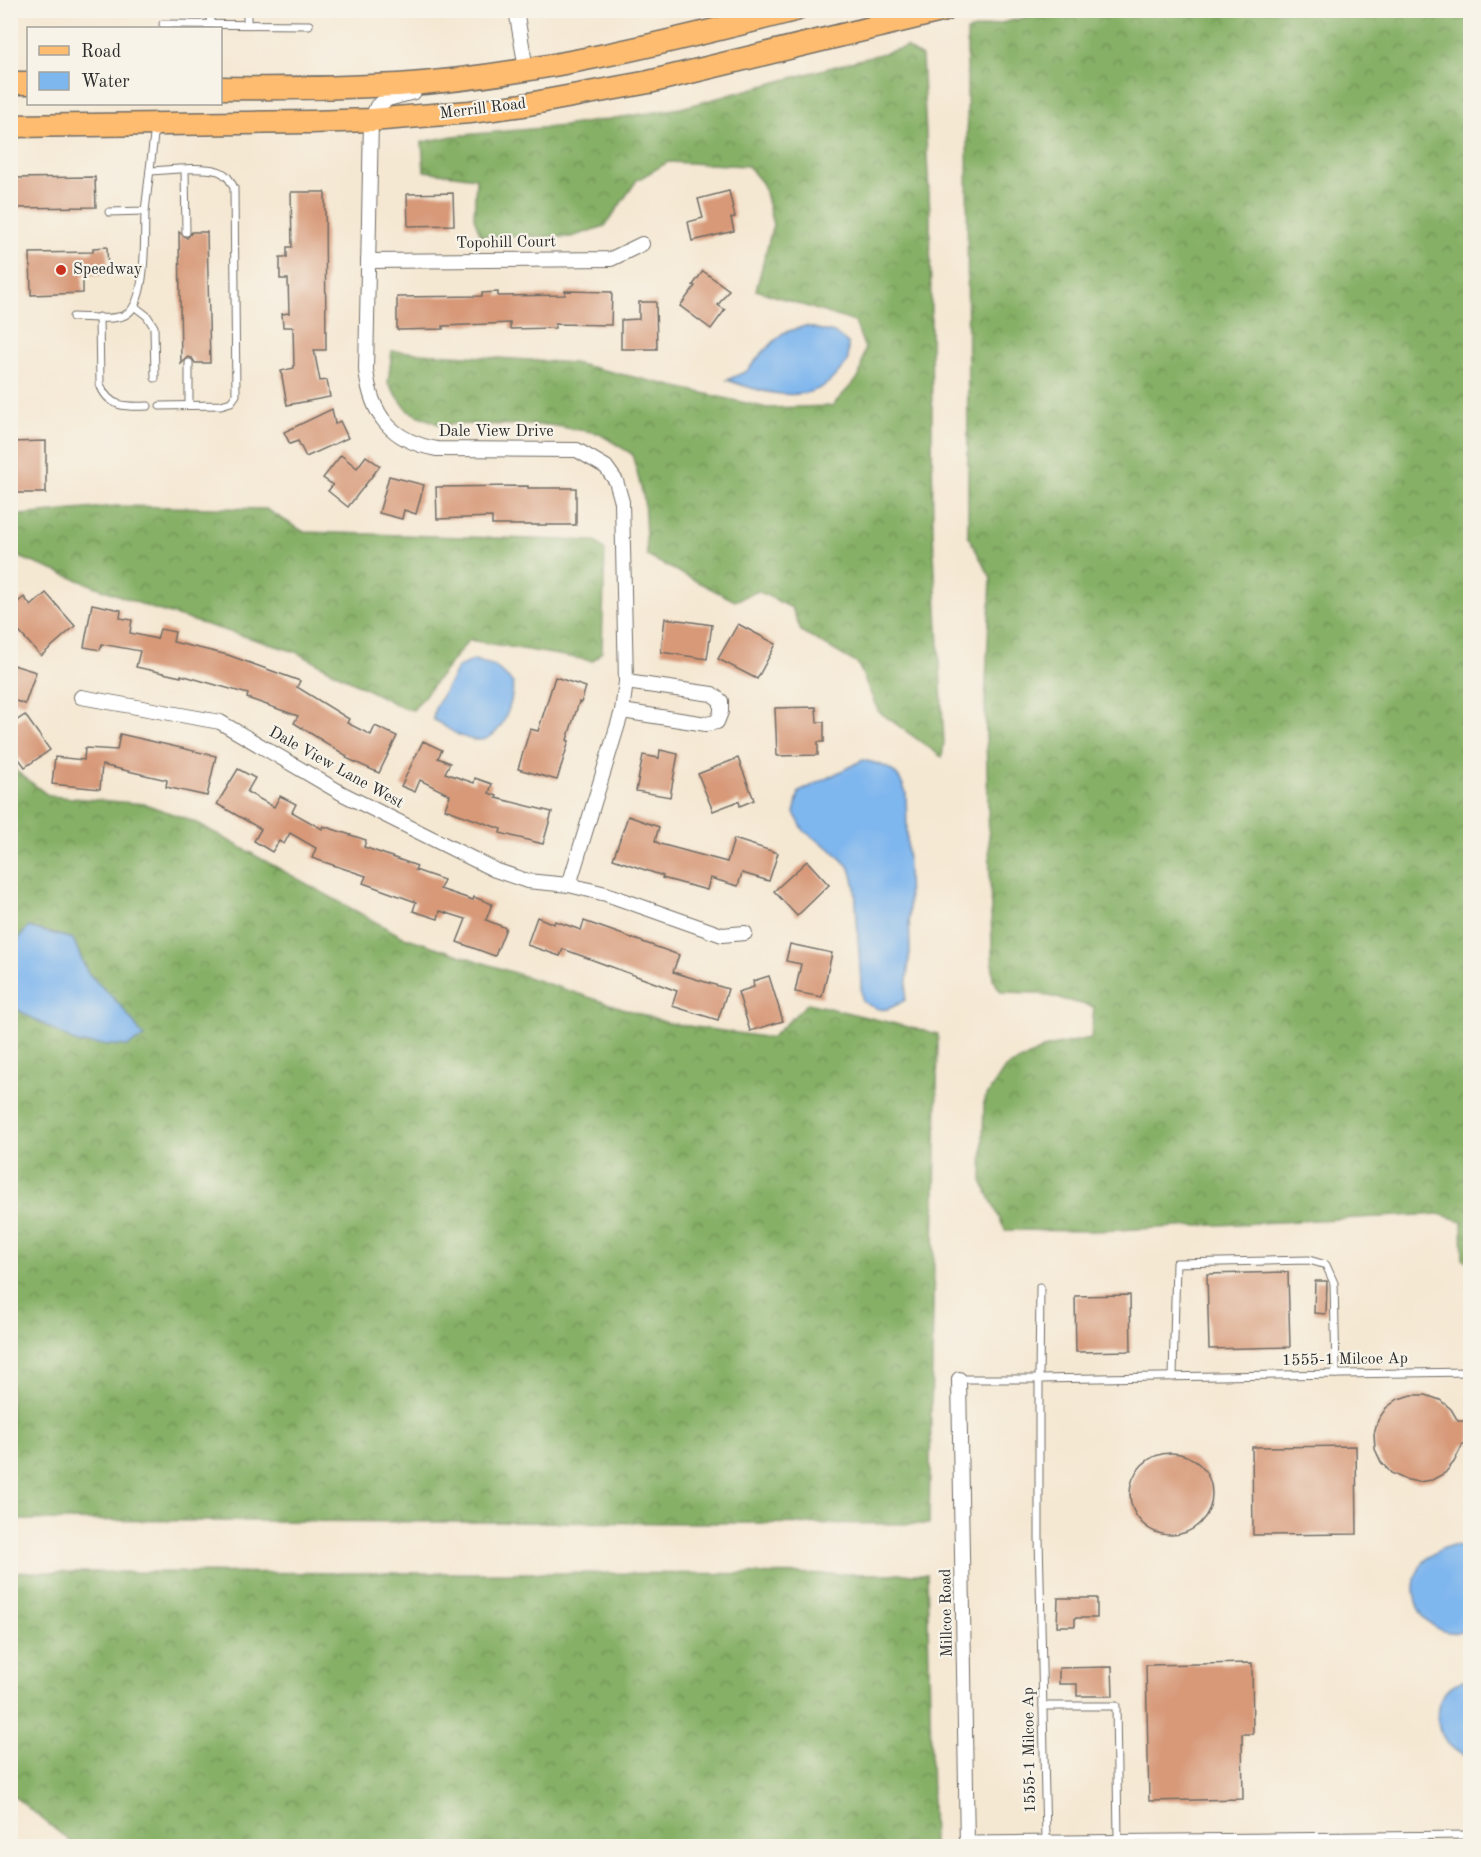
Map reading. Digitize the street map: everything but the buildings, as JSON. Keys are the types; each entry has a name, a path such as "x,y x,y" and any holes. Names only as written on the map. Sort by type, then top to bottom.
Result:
{"main road":[{"name":"Merrill Road","path":"222,88 367,86 476,76 526,69 691,36 795,10"},
{"name":"Merrill Road","path":"10,126 371,120 470,112 587,94 649,81 945,10"},
{"path":"10,83 27,83"}],"street":[{"path":"516,10 526,69"},
{"path":"371,120 377,106 388,99 476,76"},
{"name":"Dale View Drive","path":"371,120 366,370 368,390 374,405 392,430 421,446 437,449 577,450 606,467 616,481 622,502 626,682 622,711 569,885"},
{"name":"Topohill Court","path":"368,261 610,259 642,244"},
{"path":"622,711 706,724 717,722 721,712 721,701 712,694 626,682"},
{"name":"Dale View Lane West","path":"81,697 220,722 343,795 495,870 527,881 569,885 606,894 722,935 745,933"},
{"name":"Millcoe Road","path":"959,1379 967,1843"}],"lane":[{"path":"210,24 211,10"},
{"path":"247,10 247,24"},
{"path":"350,10 450,10"},
{"path":"163,24 309,25"},
{"path":"73,317 127,315 140,295 145,211 156,124"},
{"path":"185,170 186,232"},
{"path":"150,171 220,171 229,178 234,188 236,396 231,402 221,405 160,406"},
{"path":"109,212 145,211"},
{"path":"134,306 147,316 154,327 155,378"},
{"path":"99,317 100,384 104,394 112,401 126,406 148,406"},
{"path":"189,363 189,405"},
{"path":"1173,1377 1176,1263 1309,1260 1326,1265 1334,1283 1336,1374"},
{"path":"1039,1379 1040,1287"},
{"name":"1555-1 Milcoe Ap","path":"959,1379 1470,1372"},
{"name":"1555-1 Milcoe Ap","path":"1039,1379 1039,1538 1046,1839"},
{"path":"1043,1706 1116,1706 1118,1838"},
{"path":"967,1843 1046,1839 1470,1836"}],"green space":[{"path":"1057,10 1470,11 1470,1262 1463,1259 1462,1221 1439,1214 1095,1231 1005,1230 982,1181 984,1100 1005,1068 1047,1047 1091,1038 1094,1007 1036,993 1001,992 993,979 985,703 991,578 968,536 967,31"},
{"path":"906,47 922,57 930,214 933,533 944,742 942,757 878,711 858,664 801,631 792,608 758,591 735,601 647,556 644,499 632,454 598,433 549,425 438,424 408,411 388,383 392,351 573,363 767,408 832,406 859,377 865,349 855,322 756,290 773,225 763,184 748,166 668,162 637,180 605,226 571,237 481,236 474,218 476,178 424,171 422,142 453,136 564,126 681,108"},
{"path":"117,506 266,509 304,532 595,541 605,551 602,651 593,661 469,640 413,710 403,708 296,652 154,609 11,554 11,516"},
{"path":"11,767 49,796 145,804 195,822 401,936 668,1023 771,1038 808,1003 938,1034 929,1524 11,1520 10,974 18,1010 121,1006 87,972 73,939 29,927 11,949"},
{"path":"10,1572 927,1574 933,1846 76,1846 11,1794"}],"water":[{"path":"805,326 834,333 848,343 848,361 829,382 806,393 779,394 727,380 747,371 783,333"},
{"path":"474,660 495,666 513,683 511,701 499,728 493,735 476,740 459,735 433,719 435,708 458,667"},
{"path":"863,760 890,769 899,778 906,793 910,950 905,1000 888,1009 874,1008 862,1001 855,886 850,868 832,850 804,831 794,813 799,792"},
{"path":"28,927 73,939 87,972 121,1006 144,1037 128,1046 77,1043 18,1010 11,974 11,949"},
{"path":"1453,1545 1470,1547 1470,1630 1451,1632 1435,1627 1423,1616 1416,1601 1414,1585 1419,1568 1432,1555"},
{"path":"1470,1679 1470,1757 1456,1751 1446,1741 1437,1716 1439,1703 1445,1692 1455,1684"}],"place":[{"name":"Speedway","path":"61,270"}]}
